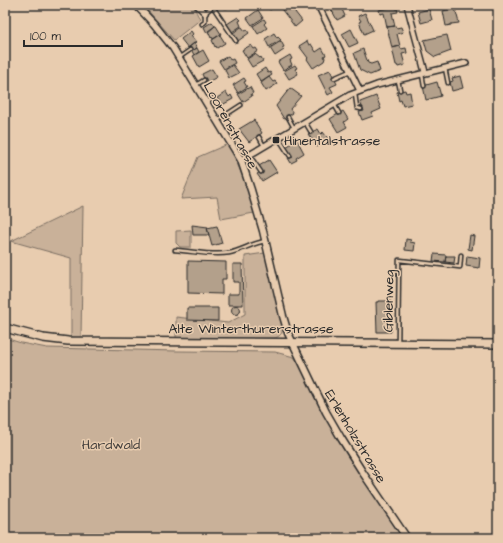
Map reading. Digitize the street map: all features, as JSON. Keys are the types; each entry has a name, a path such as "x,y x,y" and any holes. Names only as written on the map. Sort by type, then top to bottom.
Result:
{"main road":[{"name":"Alte Winterthurerstrasse","path":"5,328 43,338 68,340 498,344"}],"street":[{"name":"Loorenstrasse","path":"136,5 154,24 173,48 241,160 266,241 288,334 293,342"},
{"path":"197,5 205,13"},
{"path":"318,5 350,70 357,92"},
{"path":"407,5 423,73"},
{"path":"241,160 334,104 357,92 423,73 466,63"},
{"name":"Erlenholzstrasse","path":"293,342 326,412 337,431 363,473 407,538"}],"lane":[{"path":"202,24 205,22 205,13 214,6 236,41"},
{"path":"179,58 190,50"},
{"path":"445,68 448,83"},
{"path":"334,78 350,70"},
{"path":"423,73 424,86"},
{"path":"196,86 204,80"},
{"path":"397,80 400,90"},
{"path":"357,92 357,108 361,109"},
{"path":"206,103 214,98"},
{"path":"334,104 339,113"},
{"path":"217,120 241,105"},
{"path":"288,116 295,128"},
{"path":"305,122 311,132"},
{"path":"259,136 265,146"},
{"path":"278,138 290,156"},
{"path":"250,155 260,172"},
{"path":"175,250 205,253 230,253 255,243 266,241"},
{"name":"Giblenweg","path":"398,343 399,260 460,267 461,255"}],"green space":[{"path":"143,5 192,5 201,19 174,40"},
{"path":"228,144 243,177 254,213 221,219 217,197 181,199 198,157"},
{"path":"83,206 81,338 71,337 71,258 11,241"},
{"path":"191,230 191,247 180,247 176,243 176,231"},
{"path":"265,253 283,330 280,336 274,338 176,339 176,317 228,323 245,314 245,256"},
{"name":"Hardwald","path":"5,338 47,348 275,352 294,357 299,364 321,410 347,455 403,538 5,538"}],"building":[{"path":"265,5 276,5 270,10"},
{"path":"289,5 304,5 295,12 302,21 295,27 282,10"},
{"path":"329,5 340,5 345,16 337,20"},
{"path":"396,6 398,12 392,13 395,26 387,27 384,13 380,14 379,10"},
{"path":"455,8 459,23 446,26 443,11"},
{"path":"429,9 432,20 421,23 418,12"},
{"path":"258,10 263,18 252,25 247,18"},
{"path":"365,13 373,30 364,34 359,22 361,21 358,16"},
{"path":"238,17 241,20 239,21 241,26 232,32 227,24"},
{"path":"264,19 266,22 264,24 267,28 258,34 253,26"},
{"path":"212,22 215,26 207,33 204,27"},
{"path":"215,26 221,34 213,39 208,31"},
{"path":"395,26 396,28 401,27 403,32 397,34 400,46 392,48 387,27"},
{"path":"241,27 249,33 238,41 233,33"},
{"path":"351,29 358,43 349,47 342,34"},
{"path":"191,31 193,34 191,36 196,42 188,48 181,39"},
{"path":"274,33 277,38 278,37 281,40 269,47 265,39"},
{"path":"220,35 225,43 217,48 212,40"},
{"path":"447,35 451,51 435,57 427,51 424,40"},
{"path":"281,41 284,47 282,48 284,50 275,56 270,48"},
{"path":"307,41 316,52 322,48 326,55 324,56 324,61 313,68 299,46"},
{"path":"194,43 197,48 192,51 189,47"},
{"path":"251,45 258,51 247,58 242,50"},
{"path":"400,46 401,49 406,48 407,53 402,54 405,65 398,67 396,65 392,48"},
{"path":"197,48 199,52 194,55 192,51"},
{"path":"363,49 368,63 371,64 377,62 380,71 370,75 360,70 354,53"},
{"path":"203,50 209,61 199,67 193,56"},
{"path":"255,54 260,58 261,57 263,61 252,67 247,59"},
{"path":"290,55 292,65 283,70 278,62"},
{"path":"228,56 231,60 233,59 235,63 224,69 219,61"},
{"path":"233,65 239,73 229,78 225,70"},
{"path":"295,65 297,68 295,69 298,74 289,79 284,71"},
{"path":"265,68 268,73 270,72 272,75 261,82 256,74"},
{"path":"212,69 217,77 206,83 202,74"},
{"path":"330,70 337,84 330,87 333,92 328,95 318,75"},
{"path":"460,76 463,88 452,91 450,82 453,81 452,78"},
{"path":"269,77 277,84 266,91 261,83"},
{"path":"244,78 246,81 244,82 247,87 238,93 233,85"},
{"path":"437,82 441,96 426,100 423,86"},
{"path":"250,87 253,93 251,94 252,96 243,102 238,94"},
{"path":"290,88 301,96 290,109 293,113 284,119 276,106"},
{"path":"405,90 406,93 410,92 412,104 403,106 401,100 399,101 397,92"},
{"path":"226,92 229,97 231,95 233,99 222,105 217,98"},
{"path":"376,96 381,109 372,113 373,116 362,120 359,112 364,111 360,102"},
{"path":"343,111 348,119 344,122 347,127 338,132 330,119"},
{"path":"254,120 262,133 249,142 239,129"},
{"path":"318,129 321,134 323,132 329,140 317,147 308,134"},
{"path":"297,140 304,153 296,158 297,160 291,163 288,158 291,156 286,147"},
{"path":"269,160 277,172 262,181 257,174 262,171 259,166"},
{"path":"192,225 208,227 209,235 193,235"},
{"path":"217,226 222,243 212,246 207,228"},
{"path":"470,235 474,236 472,250 468,249"},
{"path":"406,239 415,243 414,251 405,250"},
{"path":"434,254 446,255 445,262 433,261"},
{"path":"446,256 455,256 454,263 445,262"},
{"path":"467,256 480,258 479,268 466,266"},
{"path":"188,261 226,262 226,279 222,279 222,294 188,293"},
{"path":"233,264 242,264 243,305 228,305 228,294 239,294 239,282 233,282"},
{"path":"376,302 391,302 391,332 377,332"},
{"path":"236,305 241,310 236,315 231,310"},
{"path":"187,308 218,308 218,321 187,320"}],"place":[{"name":"Hinentalstrasse","path":"276,140"}]}
